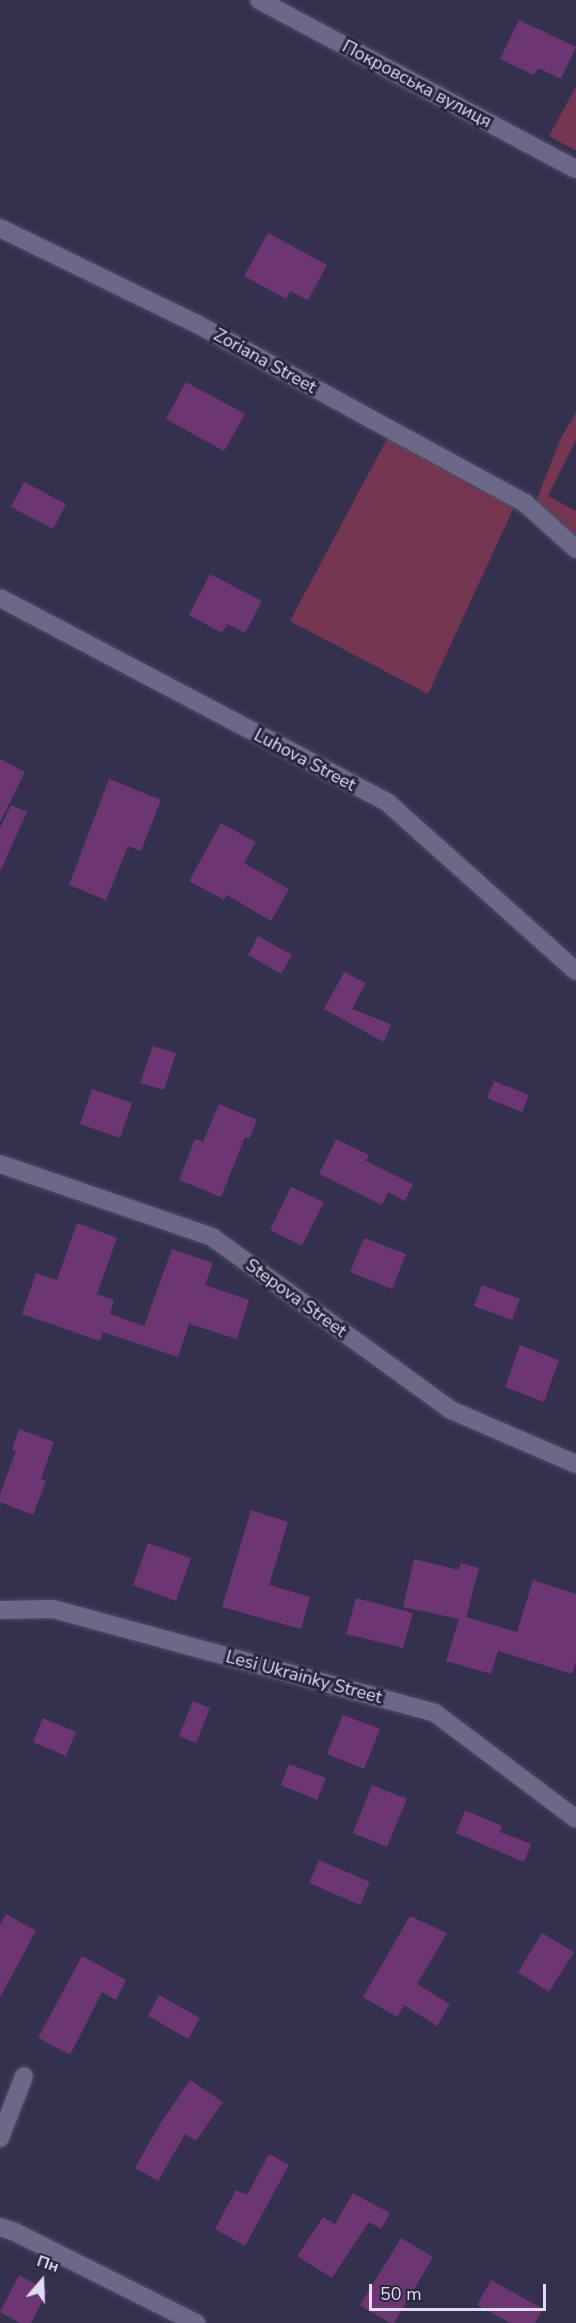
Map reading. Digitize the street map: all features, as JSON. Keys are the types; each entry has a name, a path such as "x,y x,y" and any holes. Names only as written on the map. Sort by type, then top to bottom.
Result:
{"street":[{"name":"Покровська вулиця","path":"258,0 576,169"},
{"name":"Zoriana Street","path":"0,228 195,322 525,503 576,549"},
{"name":"Luhova Street","path":"0,598 388,803 576,971"},
{"name":"Stepova Street","path":"0,1164 212,1238 451,1410 576,1464"},
{"name":"Lesi Ukrainky Street","path":"0,1610 53,1609 435,1713 576,1819"},
{"path":"0,2138 24,2076"},
{"path":"0,2227 15,2232 196,2323"}],"shaded area":[{"path":"576,86 576,151 549,136"},
{"path":"576,412 576,440 548,496 576,511 576,536 536,501 560,440"},
{"path":"388,437 514,507 428,694 290,621"}],"building":[{"path":"519,20 576,47 561,79 538,68 534,75 500,59"},
{"path":"268,233 327,265 308,300 290,291 286,299 244,276"},
{"path":"186,382 245,414 224,451 166,419"},
{"path":"24,482 66,504 53,529 11,507"},
{"path":"210,574 262,601 245,633 227,624 222,633 189,615"},
{"path":"0,759 25,772 0,822"},
{"path":"109,779 161,800 141,851 128,846 106,900 69,885"},
{"path":"11,805 27,812 0,872 0,828"},
{"path":"221,823 256,842 244,863 289,889 271,921 227,895 224,900 189,881"},
{"path":"258,936 292,955 281,974 248,955"},
{"path":"344,972 366,983 352,1009 391,1024 384,1042 324,1009"},
{"path":"153,1046 176,1053 164,1090 140,1083"},
{"path":"494,1081 529,1095 522,1112 487,1098"},
{"path":"92,1089 132,1103 120,1138 80,1124"},
{"path":"219,1104 257,1120 249,1139 245,1137 221,1197 179,1180 195,1139 203,1142"},
{"path":"336,1139 369,1155 366,1161 413,1184 405,1201 388,1192 382,1205 319,1174"},
{"path":"291,1187 324,1202 302,1246 270,1230"},
{"path":"77,1223 117,1238 97,1294 114,1300 110,1314 144,1326 172,1249 213,1263 205,1285 249,1300 237,1339 189,1324 178,1357 103,1332 100,1341 22,1314 36,1273 57,1280"},
{"path":"364,1238 406,1254 392,1289 350,1272"},
{"path":"482,1285 520,1299 512,1320 474,1306"},
{"path":"520,1345 559,1360 544,1402 505,1387"},
{"path":"19,1429 54,1442 41,1479 46,1481 33,1515 0,1502 0,1494 16,1451 12,1450"},
{"path":"251,1510 288,1522 269,1585 310,1597 301,1629 222,1607"},
{"path":"148,1543 191,1558 176,1601 133,1585"},
{"path":"414,1559 459,1570 461,1563 479,1568 466,1617 517,1632 533,1580 576,1594 576,1661 572,1674 498,1651 491,1674 446,1661 459,1619 403,1607"},
{"path":"356,1598 413,1613 403,1648 346,1634"},
{"path":"193,1701 210,1708 196,1743 179,1736"},
{"path":"343,1715 380,1729 364,1769 327,1754"},
{"path":"43,1718 76,1732 66,1756 33,1742"},
{"path":"289,1764 326,1778 317,1800 281,1785"},
{"path":"372,1785 407,1799 387,1847 353,1833"},
{"path":"465,1810 502,1826 500,1832 531,1844 524,1862 456,1833"},
{"path":"319,1860 370,1882 360,1905 309,1883"},
{"path":"6,1914 36,1931 0,1997 0,1925"},
{"path":"410,1916 447,1933 417,1984 450,2004 437,2026 404,2005 397,2017 363,1997"},
{"path":"542,1933 574,1952 549,1992 518,1972"},
{"path":"82,1956 126,1980 116,2000 102,1992 70,2055 38,2038"},
{"path":"159,1995 200,2018 188,2039 148,2016"},
{"path":"190,2080 223,2102 196,2141 185,2134 158,2181 135,2168 160,2124"},
{"path":"269,2154 289,2165 245,2246 215,2229 236,2190 247,2195"},
{"path":"353,2193 390,2213 381,2229 369,2222 332,2278 297,2256 323,2217 335,2224"},
{"path":"401,2238 433,2257 394,2323 390,2323 360,2305"},
{"path":"19,2275 48,2291 31,2323 20,2323 0,2312"},
{"path":"491,2280 543,2309 535,2323 510,2323 477,2305"}]}
